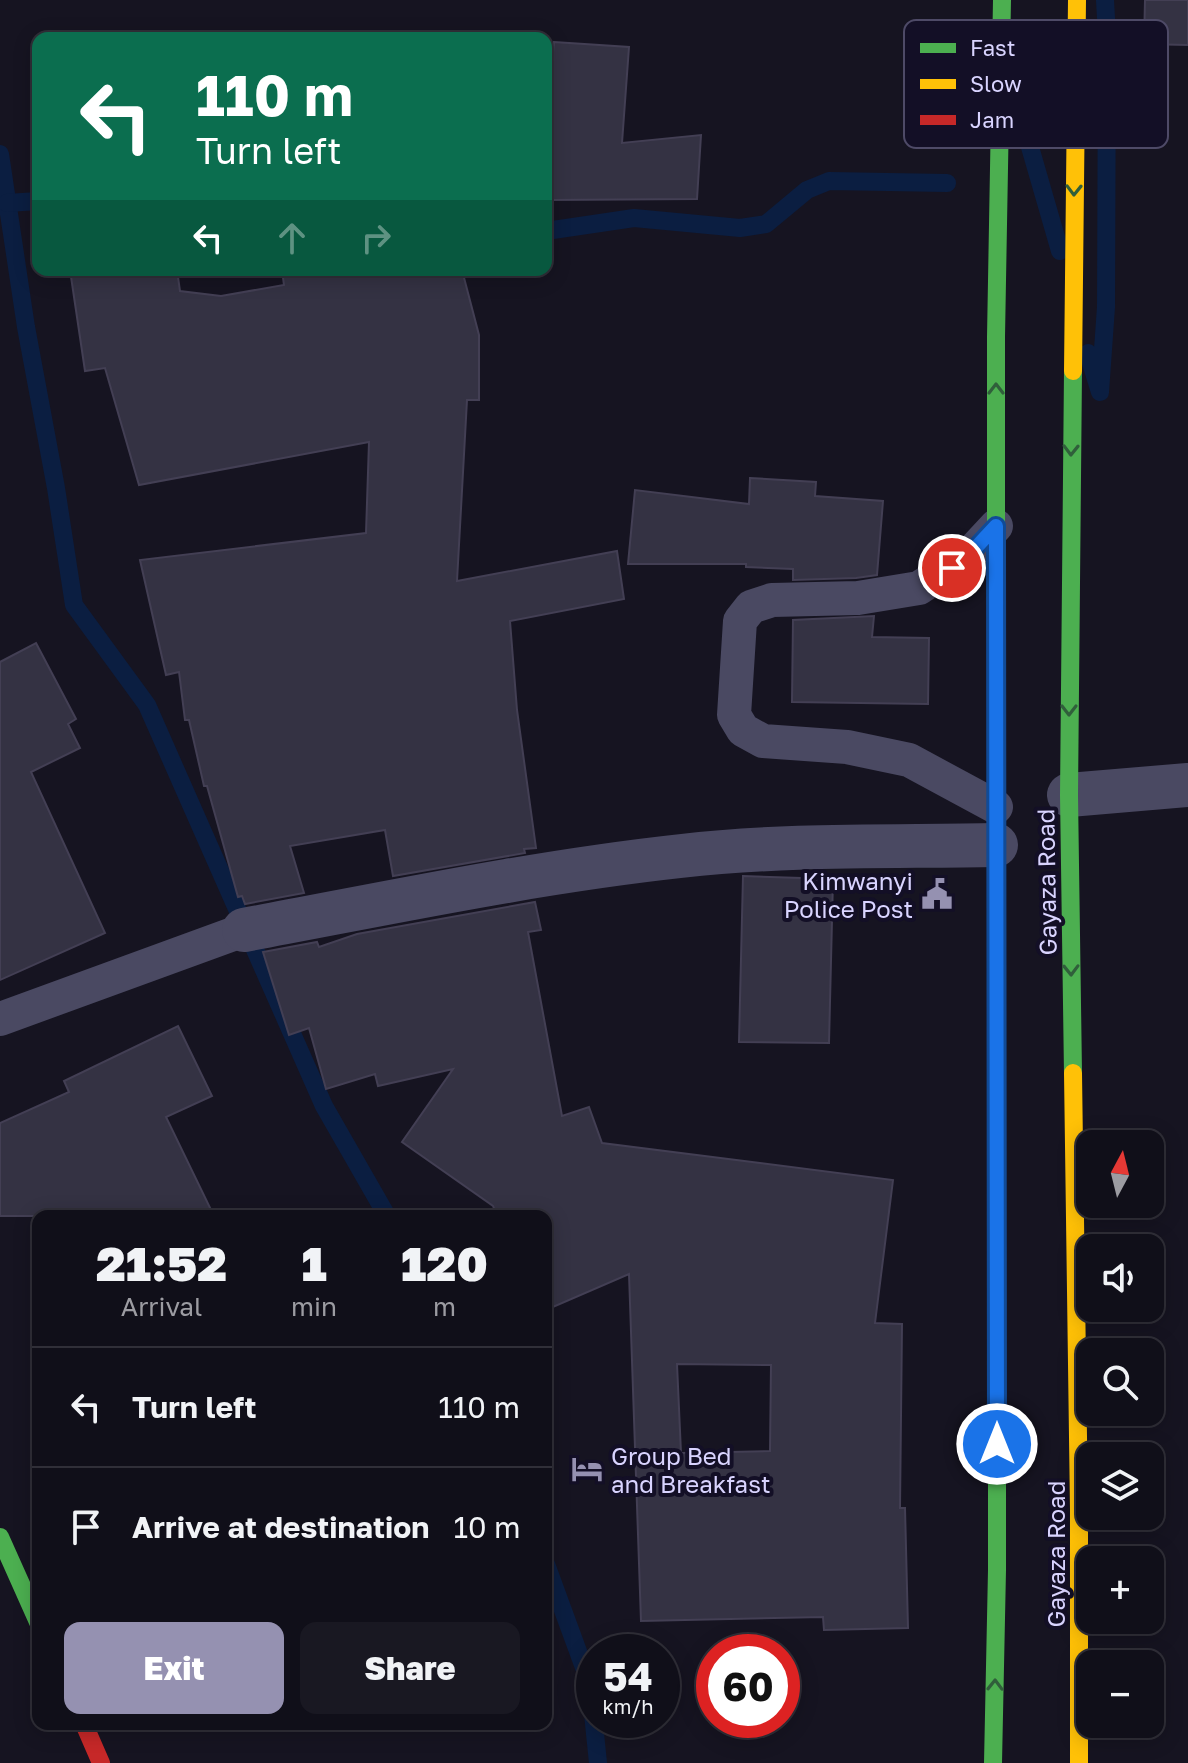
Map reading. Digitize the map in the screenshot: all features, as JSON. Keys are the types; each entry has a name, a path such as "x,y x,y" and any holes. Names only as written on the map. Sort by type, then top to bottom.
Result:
{"main road":[{"name":"Gayaza Road","path":"1002,0 1002,20"},
{"name":"Gayaza Road","path":"1077,0 1077,20"},
{"name":"Gayaza Road","path":"993,1763 997,1570 996,337 999,148"},
{"name":"Gayaza Road","path":"1076,148 1069,795 1079,1763"},
{"path":"0,1537 32,1609"},
{"path":"87,1730 101,1763"}],"street":[{"path":"1069,795 1188,785"},
{"path":"244,930 565,870 684,855 803,847 996,826"}],"lane":[{"path":"996,526 969,555 919,588 858,598 772,600 751,607 740,621 734,715 743,730 763,741 847,747 909,760 996,826"},
{"path":"0,1019 244,930"}],"building":[{"path":"1145,0 1188,0 1188,45 1168,45 1168,20 1145,20"},
{"path":"554,42 629,47 622,143 701,135 697,199 552,200"},
{"path":"71,276 178,276 180,291 221,296 284,285 283,276 464,276 479,335 479,400 467,400 457,581 617,551 624,599 510,621 517,710 536,848 524,849 525,853 393,876 385,830 290,846 304,893 245,904 242,896 238,897 207,786 204,786 189,720 185,720 179,672 166,675 140,560 366,533 369,442 139,485 105,368 85,371"},
{"path":"750,478 816,482 815,496 883,501 877,575 793,580 793,569 746,567 746,564 628,564 635,490 749,504"},
{"path":"874,616 872,637 929,638 928,704 792,702 793,620"},
{"path":"36,643 76,719 68,724 80,748 31,772 105,933 0,980 0,662"},
{"path":"743,876 833,879 829,1043 739,1042"},
{"path":"535,902 541,930 528,932 562,1116 589,1107 602,1143 893,1180 875,1323 902,1324 900,1508 905,1508 908,1628 824,1630 823,1617 641,1621 629,1274 552,1307 552,1210 495,1210 402,1142 453,1069 378,1086 375,1074 326,1089 309,1028 289,1035 263,952 317,942 319,947 357,934","holes":["677,1364 771,1365 770,1451 681,1453"]},
{"path":"178,1026 212,1096 166,1117 211,1210 32,1210 32,1216 0,1216 0,1123 69,1092 64,1081"}],"waterway":[{"path":"1105,0 1106,20"},
{"path":"1030,148 1060,251"},
{"path":"1088,353 1100,392 1106,307 1107,148"},
{"path":"0,154 74,605 147,705 324,1106 384,1210"},
{"path":"552,230 634,218 740,228 766,224 807,190 829,181 947,183"},
{"path":"7,203 32,201"},
{"path":"552,1580 590,1684 598,1763"}],"traffic: fast":[{"path":"1002,0 1002,20"},
{"path":"996,577 999,148"},
{"path":"1073,371 1069,795 1073,1073"},
{"path":"993,1763 997,1570 997,1200"},
{"path":"0,1537 32,1609"}],"traffic: slow":[{"path":"1077,0 1077,20"},
{"path":"1073,371 1075,148"},
{"path":"996,577 997,1200"},
{"path":"1073,1073 1079,1763"}],"traffic: jam":[{"path":"87,1730 101,1763"}],"place":[{"name":"Kimwanyi Police Post","path":"937,894"},
{"name":"Group Bed and Breakfast","path":"587,1469"}],"route":[{"path":"952,568 996,526 997,1444"}]}
